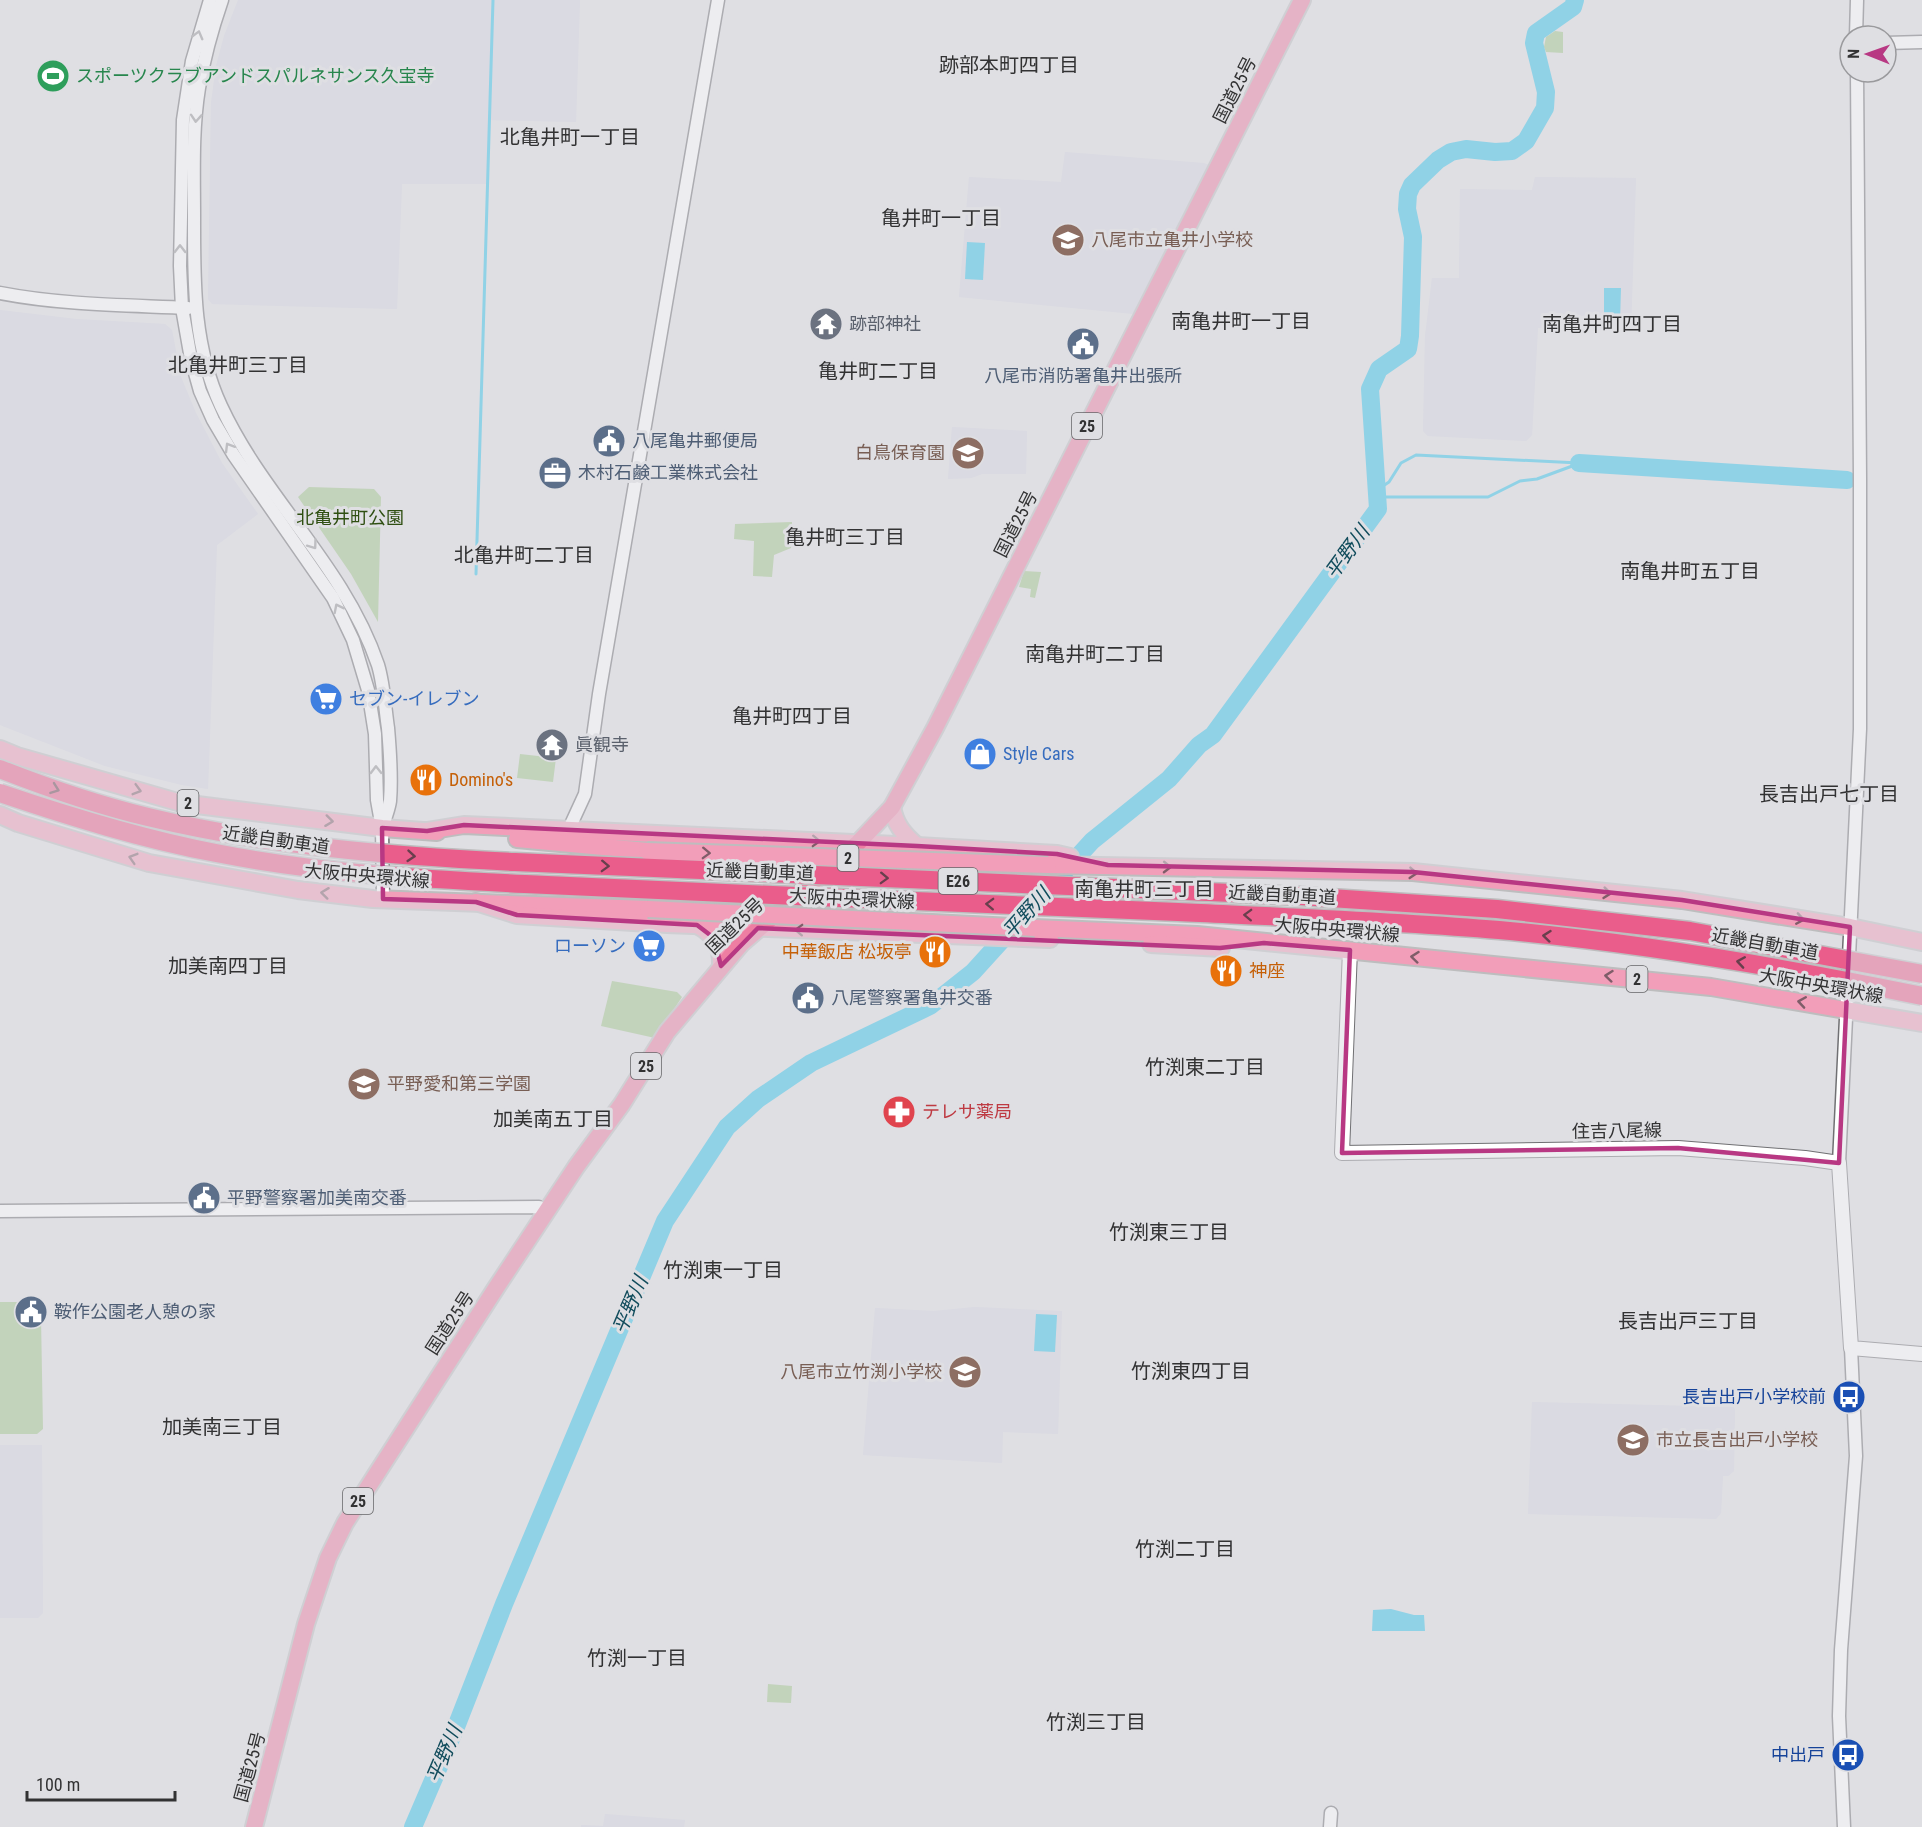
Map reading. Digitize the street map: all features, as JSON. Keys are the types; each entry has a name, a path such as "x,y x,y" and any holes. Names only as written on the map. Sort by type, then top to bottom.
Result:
{"highway":[{"name":"国道25号","path":"254,1827 306,1624 327,1558 345,1523 396,1440 576,1167 622,1104 667,1032 721,966 758,928 858,843 892,807 935,728 1302,0"},
{"name":"近畿自動車道","path":"0,769 76,797 148,817 221,833 296,844 473,860 1300,896 1497,909 1690,931 1922,974"},
{"name":"近畿自動車道","path":"0,793 71,818 146,838 219,854 292,866 366,874 630,889 1290,917 1498,930 1688,953 1922,996"}],"main road":[{"name":"2","path":"0,749 17,756 182,803 382,828 647,851 1048,865 1413,872 1682,900 1850,927 1922,942"},
{"path":"892,807 896,824 916,846"},
{"name":"大阪中央環状線","path":"0,815 18,823 149,863 298,890 383,899 1197,935 1711,987 1922,1023"},
{"name":"2","path":"427,831 464,825 858,843 1057,854 1108,866"},
{"path":"741,838 750,849 792,850 796,853 801,858 805,870 809,902 819,914 835,922 853,922 860,932"},
{"path":"476,902 517,915 697,925 1220,948 1264,943"},
{"path":"697,925 707,930 720,948 721,966"},
{"name":"住吉八尾線","path":"1350,950 1342,1154 1678,1148 1805,1158 1839,1163"},
{"path":"1839,1163 1851,1348 1922,1354"}],"street":[{"path":"210,0 192,61 183,120 180,218 182,308 190,359 213,420 233,454 333,598 361,662 372,708 375,734 377,800 382,828 383,899"},
{"path":"222,0 206,52 196,116 193,275 195,309 208,372 229,423 263,477 328,567 361,623 378,666 386,715 390,802 382,828"},
{"path":"568,831 585,794 599,694 718,0"},
{"path":"1856,24 1857,0"},
{"path":"1898,43 1922,42"},
{"path":"1839,1163 1860,729 1857,84"},
{"path":"0,293 84,303 195,309"},
{"path":"0,1211 539,1207 546,1213"},
{"path":"1844,1827 1839,1716 1841,1650 1856,1456 1851,1348"},
{"path":"1330,1827 1331,1813"}],"highlighted area":[{"path":"464,825 1057,854 1108,865 1413,872 1682,900 1850,927 1839,1163 1678,1148 1342,1153 1350,950 1264,943 1220,948 758,928 721,966 714,938 697,925 517,915 476,902 383,899 382,828 427,831"}],"shaded area":[{"path":"238,0 580,0 576,122 489,120 487,184 402,184 397,309 212,304 208,299 211,103 216,66 224,36"},
{"name":"八尾市立亀井小学校","path":"1065,152 1210,165 1134,314 959,297 969,177 1061,182"},
{"path":"1535,177 1636,178 1631,330 1538,328 1532,435 1526,441 1428,436 1423,431 1425,336 1432,278 1459,278 1460,189 1532,190"},
{"path":"0,310 76,319 165,324 172,330 181,377 196,413 222,463 258,514 217,545 208,789 105,766 0,725"},
{"path":"952,427 1027,431 1026,474 982,474 971,478 948,479"},
{"name":"八尾市立竹渕小学校","path":"975,1307 1062,1311 1058,1434 1003,1432 1002,1463 863,1455 875,1308 934,1311"},
{"name":"市立長吉出戸小学校","path":"1532,1402 1733,1407 1735,1409 1734,1471 1728,1476 1723,1476 1721,1513 1716,1519 1528,1514"},
{"path":"0,1445 42,1445 43,1613 38,1618 0,1618"},
{"path":"605,1814 685,1820 684,1827 581,1827 581,1825 603,1826"}],"green space":[{"path":"1555,31 1563,32 1563,53 1546,52 1544,47 1546,37"},
{"name":"北亀井町公園","path":"309,487 374,489 381,497 378,622 351,574 298,497"},
{"path":"792,522 791,548 774,555 772,577 753,576 754,541 734,539 735,524"},
{"path":"1024,571 1041,572 1035,598 1030,597 1031,589 1019,587"},
{"path":"520,754 556,758 553,782 517,778"},
{"path":"612,981 677,992 682,997 655,1038 601,1026"},
{"path":"0,1302 17,1302 17,1318 41,1318 43,1429 37,1434 0,1434"},
{"path":"768,1684 792,1686 791,1703 767,1702"}],"water":[{"path":"967,242 985,243 983,280 965,279"},
{"path":"1604,288 1621,288 1620,322 1604,322"},
{"path":"1036,1314 1057,1315 1055,1352 1034,1351"},
{"path":"1391,1609 1424,1615 1425,1631 1372,1631 1373,1610"}],"waterway":[{"path":"476,574 493,0"},
{"name":"平野川","path":"413,1827 665,1221 727,1127 758,1099 811,1063 930,1006 973,972 1092,841 1169,779 1199,745 1213,735 1378,509 1370,389 1379,369 1408,349 1413,237 1407,209 1408,194 1412,185 1438,160 1451,152 1466,149 1512,151 1526,141 1545,108 1546,92 1534,43 1536,33 1573,7 1575,0"},
{"path":"1377,490 1389,482 1401,463 1416,455 1579,463"},
{"path":"1579,463 1847,480"},
{"path":"1377,497 1488,497 1520,481 1537,479 1575,465"}],"place":[{"name":"スポーツクラブアンドスパルネサンス久宝寺","path":"53,76"},
{"name":"八尾市立亀井小学校","path":"1068,240"},
{"name":"跡部神社","path":"826,324"},
{"name":"八尾市消防署亀井出張所","path":"1083,344"},
{"name":"八尾亀井郵便局","path":"609,441"},
{"name":"白鳥保育園","path":"968,453"},
{"name":"木村石鹸工業株式会社","path":"555,473"},
{"name":"セブン-イレブン","path":"326,699"},
{"name":"眞観寺","path":"552,745"},
{"name":"Style Cars","path":"980,754"},
{"name":"Domino's","path":"426,780"},
{"name":"ローソン","path":"649,946"},
{"name":"中華飯店 松坂亭","path":"935,952"},
{"name":"神座","path":"1226,971"},
{"name":"八尾警察署亀井交番","path":"808,998"},
{"name":"平野愛和第三学園","path":"364,1084"},
{"name":"テレサ薬局","path":"899,1112"},
{"name":"平野警察署加美南交番","path":"204,1198"},
{"name":"鞍作公園老人憩の家","path":"31,1312"},
{"name":"八尾市立竹渕小学校","path":"965,1372"},
{"name":"長吉出戸小学校前","path":"1849,1397"},
{"name":"市立長吉出戸小学校","path":"1633,1440"},
{"name":"中出戸","path":"1848,1755"}],"district":[{"name":"跡部本町四丁目","path":"1009,65"},
{"name":"北亀井町一丁目","path":"570,137"},
{"name":"亀井町一丁目","path":"941,218"},
{"name":"南亀井町一丁目","path":"1241,321"},
{"name":"南亀井町四丁目","path":"1612,324"},
{"name":"北亀井町三丁目","path":"238,365"},
{"name":"亀井町二丁目","path":"878,371"},
{"name":"亀井町三丁目","path":"845,537"},
{"name":"北亀井町二丁目","path":"524,555"},
{"name":"南亀井町五丁目","path":"1690,571"},
{"name":"南亀井町二丁目","path":"1095,654"},
{"name":"亀井町四丁目","path":"792,716"},
{"name":"長吉出戸七丁目","path":"1829,794"},
{"name":"南亀井町三丁目","path":"1144,889"},
{"name":"加美南四丁目","path":"228,966"},
{"name":"竹渕東二丁目","path":"1205,1067"},
{"name":"加美南五丁目","path":"553,1119"},
{"name":"竹渕東三丁目","path":"1169,1232"},
{"name":"竹渕東一丁目","path":"723,1270"},
{"name":"長吉出戸三丁目","path":"1688,1321"},
{"name":"竹渕東四丁目","path":"1191,1371"},
{"name":"加美南三丁目","path":"222,1427"},
{"name":"竹渕二丁目","path":"1185,1549"},
{"name":"竹渕一丁目","path":"637,1658"},
{"name":"竹渕三丁目","path":"1096,1722"}]}
